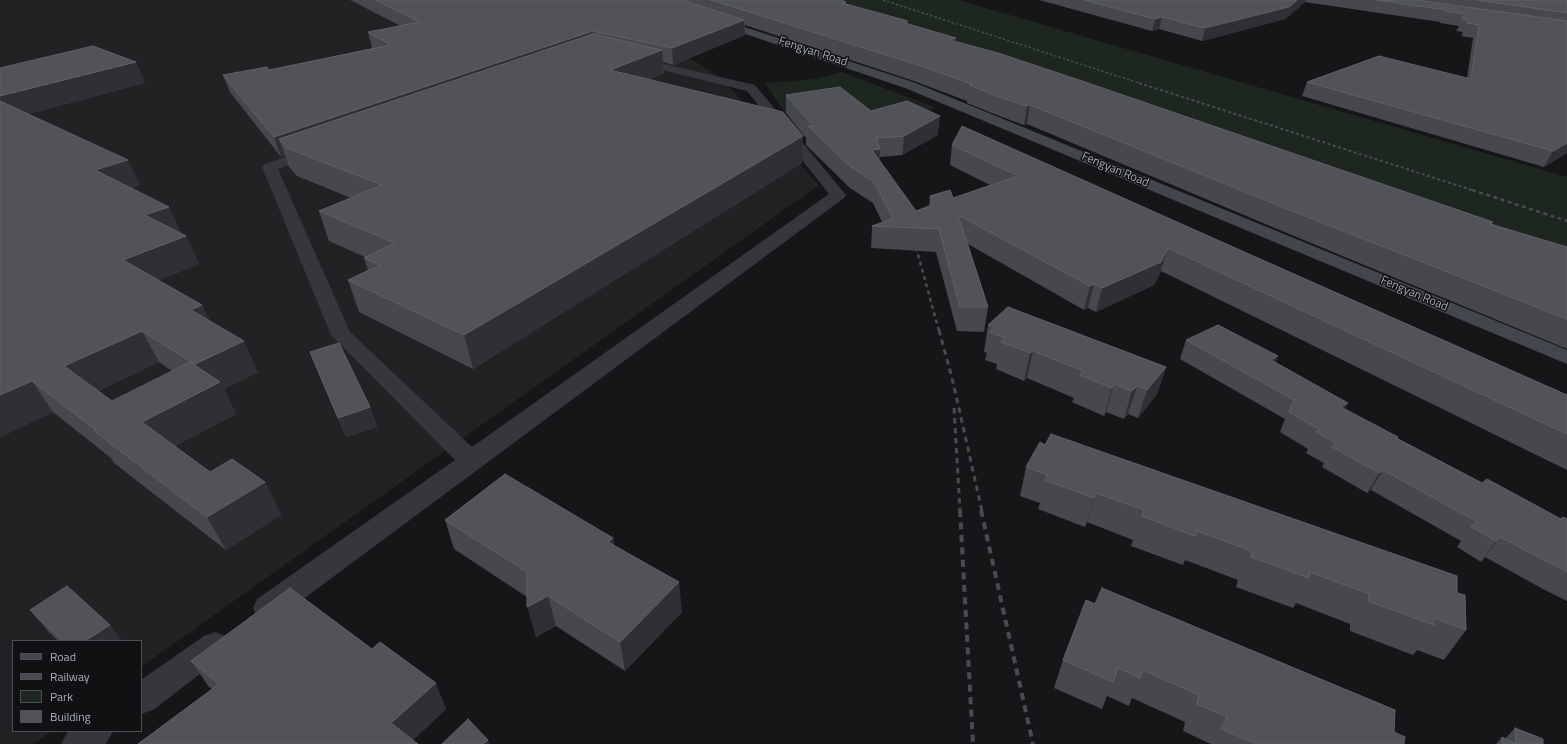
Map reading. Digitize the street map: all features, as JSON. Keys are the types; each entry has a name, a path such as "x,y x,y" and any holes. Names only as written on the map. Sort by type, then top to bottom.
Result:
{"street":[{"name":"Fengyan Road","path":"700,15 910,85 1567,358"},
{"path":"142,698 838,195 751,88 618,56"},
{"path":"329,146 270,167 341,335 471,461"},
{"path":"78,744 95,732"}],"shaded area":[{"path":"0,0 582,0 635,21 723,80 819,185 142,666 142,640 12,640 12,732 51,732 33,744 0,744"}],"green space":[{"path":"808,0 958,0 1567,177 1567,266"},
{"path":"842,72 936,108 875,128 842,105 786,114 765,83 816,79"}],"building":[{"path":"375,0 682,0 744,20 672,48 593,31 274,137 223,75 267,67 269,70 391,45 368,32 420,22"},
{"path":"711,0 841,0 846,2 842,3 908,21 905,23 956,38 950,40 998,53 1088,83 1493,222 1490,224 1567,247 1567,319 1295,212 1030,105 1027,106 1005,99 969,85 972,84 915,64"},
{"path":"1084,0 1297,0 1289,7 1205,28 1162,17 1155,19"},
{"path":"1377,0 1416,0 1567,21 1567,143 1553,151 1307,82 1379,56 1471,79 1479,25 1467,23 1469,20 1462,19 1465,14"},
{"path":"1477,0 1567,0 1567,13"},
{"path":"593,34 662,50 610,70 783,112 803,136 464,335 348,280 380,265 364,258 395,243 319,211 382,185 287,148 279,139"},
{"path":"93,46 136,62 0,96 0,68"},
{"path":"840,87 871,111 907,101 940,116 904,136 876,138 880,149 872,150 916,211 932,205 930,196 950,190 953,198 1018,176 952,145 962,126 1567,395 1567,434 1168,248 1161,262 1102,288 1094,284 1090,286 958,215 988,307 960,307 939,229 872,226 893,219 874,182 851,167 807,125 814,127 786,95"},
{"path":"0,101 128,160 95,170 169,207 145,215 186,236 123,260 202,305 191,310 244,341 195,364 142,331 64,366 112,401 190,362 220,382 142,422 210,472 232,459 265,482 207,517 94,431 96,430 32,381 0,395"},
{"path":"1008,307 1166,367 1147,390 1137,386 1132,391 1114,384 1112,388 1080,375 1083,371 1033,351 1030,353 1001,342 1005,338 990,332 996,327 988,325"},
{"path":"1218,325 1278,356 1271,360 1348,403 1341,407 1398,437 1396,438 1482,483 1487,479 1561,519 1563,517 1567,519 1567,572 1500,537 1496,541 1471,527 1477,522 1383,470 1379,473 1332,447 1337,444 1316,432 1320,430 1289,412 1294,400 1186,340"},
{"path":"339,343 370,407 338,418 310,352"},
{"path":"1051,434 1457,576 1457,593 1465,595 1466,630 1434,618 1434,625 1368,601 1369,594 1310,572 1309,578 1251,557 1252,551 1197,531 1195,536 1142,516 1144,510 1096,493 1094,498 1045,480 1048,475 1026,467 1040,442 1045,445"},
{"path":"505,474 613,538 608,542 679,582 620,642 548,596 527,607 527,572 445,520"},
{"path":"67,586 110,625 87,640 62,640 30,610"},
{"path":"290,588 372,649 380,642 436,683 391,723 418,744 138,744 219,684 191,661"},
{"path":"1102,588 1395,710 1394,732 1405,737 1404,744 1257,744 1221,729 1227,717 1197,704 1199,695 1143,670 1140,678 1118,668 1113,682 1063,660 1086,600 1095,604"},
{"path":"468,719 488,740 483,744 442,744"},
{"path":"1515,728 1543,739 1543,744 1516,744"},
{"path":"1502,737 1516,744 1502,744"}],"railway":[{"path":"883,0 1142,84"},
{"path":"1139,83 1475,191"},
{"path":"1472,190 1567,221"},
{"path":"914,240 939,331"},
{"path":"939,330 953,382 982,511"},
{"path":"954,408 960,511"},
{"path":"960,510 973,744"},
{"path":"981,510 1033,744"}]}
